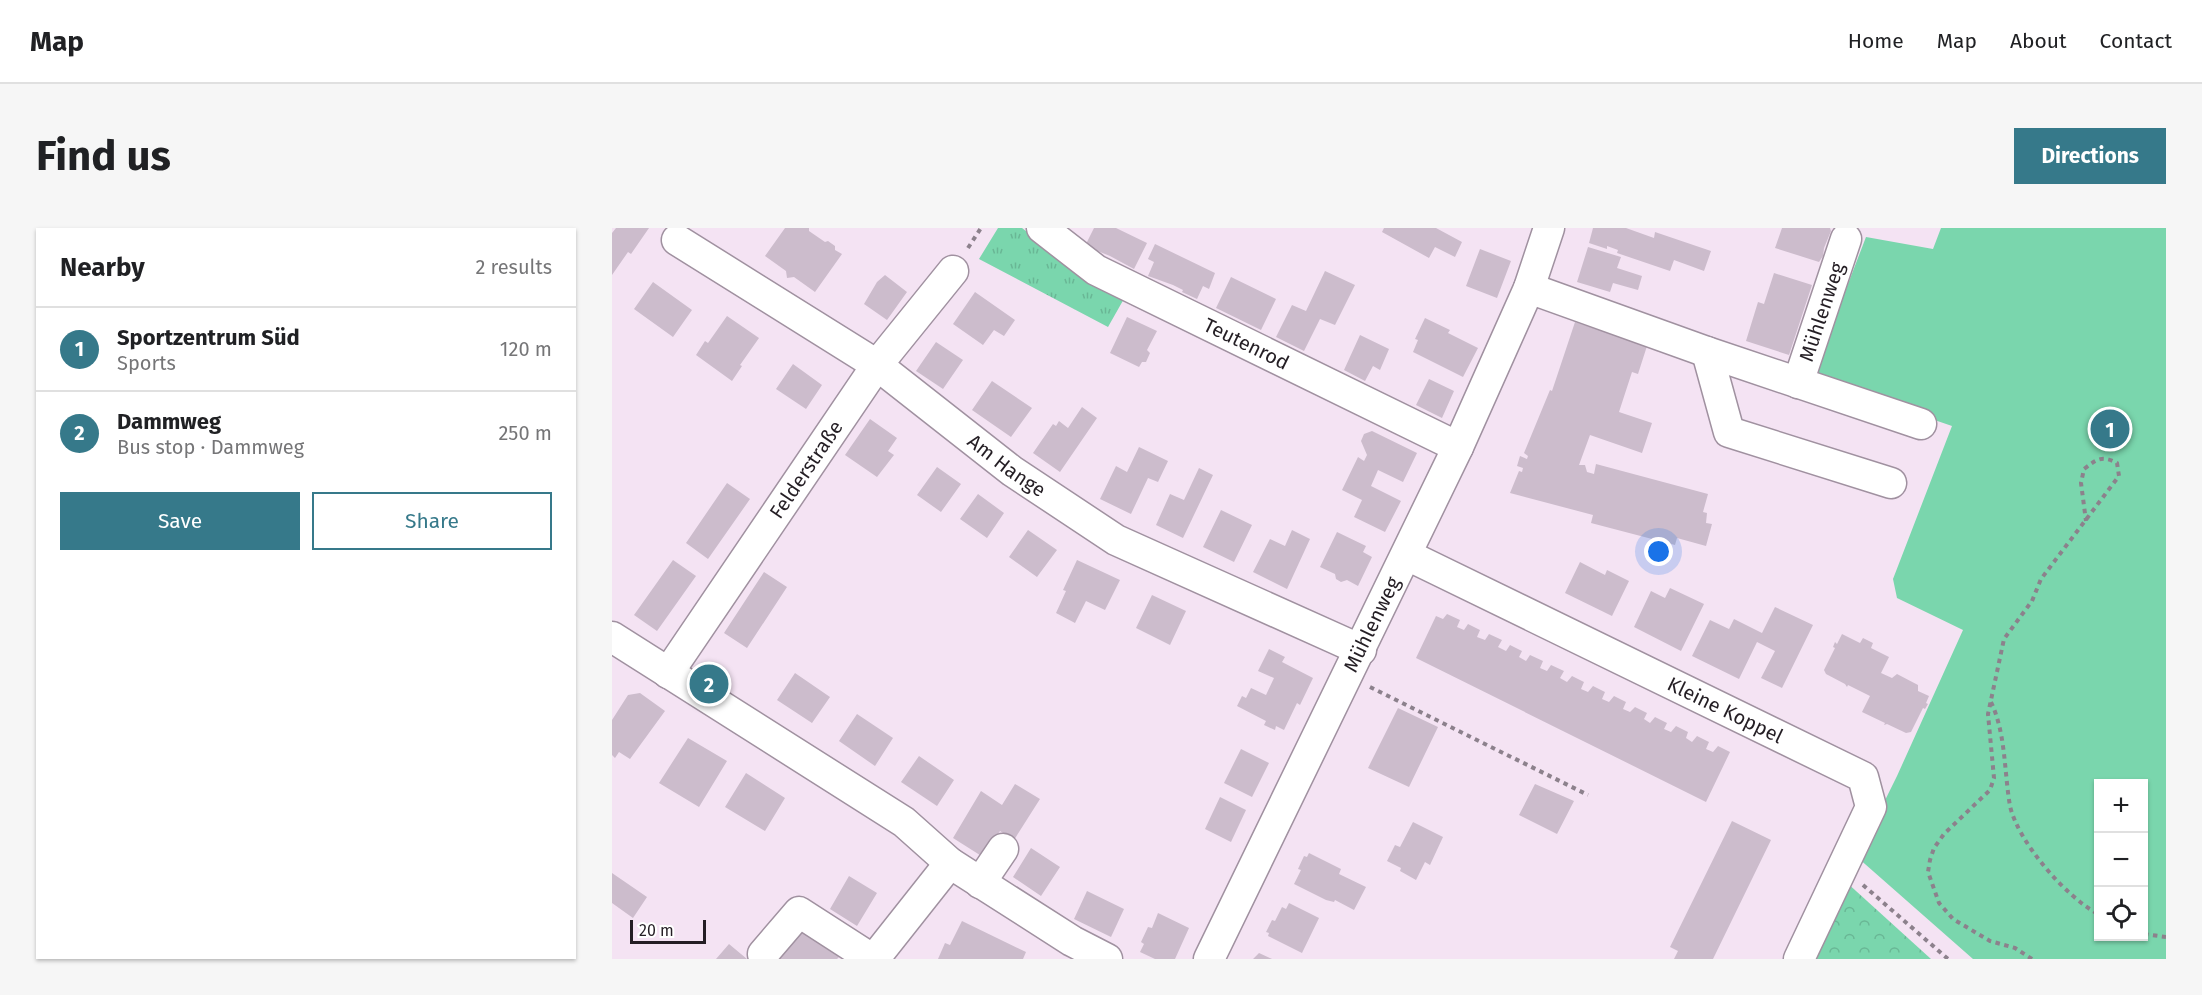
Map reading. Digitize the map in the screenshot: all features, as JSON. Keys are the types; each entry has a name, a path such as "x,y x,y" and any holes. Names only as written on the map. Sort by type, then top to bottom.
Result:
{"street":[{"name":"Teutenrod","path":"1042,228 1096,270 1458,447"},
{"name":"Mühlenweg","path":"1209,959 1458,447 1529,288 1549,228"},
{"name":"Mühlenweg","path":"1798,384 1846,239"},
{"name":"Am Hange","path":"677,240 877,365 1012,471 1116,540 1361,650"},
{"name":"Felderstraße","path":"668,673 877,365 952,271"},
{"name":"Mühlenweg","path":"1529,288 1798,384 1921,424"},
{"path":"1707,352 1729,432 1891,483"},
{"name":"Kleine Koppel","path":"1407,555 1863,777 1871,807 1799,959"},
{"path":"615,647 668,673 904,822 950,863 1072,941 1107,959"},
{"path":"980,883 1003,849"},
{"path":"763,954 799,912 873,959 950,863"}],"path":[{"path":"2032,959 2015,948 1990,941 1973,933 1953,919 1939,903 1928,872 1934,848 1944,834 1990,790 1994,778 1988,714 2004,639 2032,601 2041,579 2086,521 2119,476 2117,463 2107,458 2096,460 2084,469 2081,483 2086,521"},
{"path":"1348,676 1587,795"},
{"path":"1991,701 1998,717 2011,808 2027,846 2061,884 2094,912"},
{"path":"1843,866 1948,959"},
{"path":"2148,935 2166,937"}],"green space":[{"path":"998,228 1022,228 1072,267 1125,297 1108,327 979,259"},
{"path":"1941,228 2166,228 2166,959 1973,959 1857,857 1897,776 1963,630 1897,598 1893,579 1952,426 1812,378 1866,237 1933,249"},
{"path":"1845,881 1931,959 1809,959"}],"building":[{"path":"616,228 649,228 631,254 628,252 612,275 612,233"},
{"path":"785,228 809,228 809,231 825,242 828,241 835,246 835,250 842,254 815,292 794,277 787,278 786,271 765,256"},
{"path":"1094,228 1116,228 1147,243 1134,269 1085,246"},
{"path":"1384,228 1436,228 1462,242 1455,257 1435,247 1429,258 1382,232"},
{"path":"1593,228 1626,228 1654,238 1655,232 1711,251 1704,271 1674,260 1670,271 1617,253 1618,250 1607,246 1607,249 1589,243"},
{"path":"1782,228 1830,228 1823,256 1819,262 1775,248"},
{"path":"1155,244 1215,273 1209,289 1203,286 1197,299 1173,285 1148,276 1154,262 1148,259"},
{"path":"1588,247 1621,257 1617,268 1642,276 1638,290 1613,283 1610,292 1577,282"},
{"path":"1480,249 1511,261 1497,298 1466,286"},
{"path":"1325,271 1355,285 1335,325 1320,319 1304,351 1276,337 1292,305 1306,311"},
{"path":"1774,273 1812,285 1789,355 1746,341 1758,302 1764,304"},
{"path":"885,275 907,292 887,320 864,304 877,282"},
{"path":"1231,277 1276,299 1261,330 1216,308"},
{"path":"653,282 692,310 673,337 634,309"},
{"path":"975,292 1015,320 1004,336 994,330 983,345 953,324"},
{"path":"727,316 759,338 732,381 696,355 705,341 708,343"},
{"path":"1127,317 1157,331 1147,350 1150,353 1146,362 1142,362 1139,367 1110,353"},
{"path":"1425,318 1450,330 1448,333 1478,348 1463,377 1413,352 1418,340 1415,339"},
{"path":"1575,322 1647,346 1638,374 1632,372 1619,412 1652,423 1642,453 1590,435 1579,465 1585,465 1587,472 1594,474 1596,464 1708,494 1703,512 1707,513 1706,523 1712,524 1706,546 1677,538 1675,545 1591,523 1593,515 1510,493 1519,471 1522,472 1523,468 1517,466 1520,456 1527,459 1528,456 1524,453 1550,390 1552,391"},
{"path":"1360,335 1389,349 1380,370 1373,366 1365,381 1344,370"},
{"path":"936,342 963,360 943,389 916,371"},
{"path":"793,364 822,385 806,409 776,389"},
{"path":"1429,379 1454,391 1442,418 1416,405"},
{"path":"992,381 1032,408 1011,437 972,410"},
{"path":"1082,407 1097,418 1060,472 1033,453 1053,424 1056,426 1059,421 1068,428"},
{"path":"870,419 897,438 888,451 894,455 877,477 845,455"},
{"path":"1372,431 1417,453 1403,482 1378,470 1371,486 1401,501 1385,532 1354,517 1362,500 1342,490 1358,457 1364,461 1367,455 1361,441 1364,434"},
{"path":"1139,447 1168,461 1158,482 1148,478 1131,514 1100,499 1116,466 1127,472"},
{"path":"937,467 961,484 941,512 917,495"},
{"path":"1199,468 1213,475 1183,538 1156,525 1170,494 1184,500"},
{"path":"727,483 750,499 708,559 686,543"},
{"path":"978,494 1004,513 987,538 960,519"},
{"path":"1221,510 1252,525 1234,562 1203,547"},
{"path":"1028,530 1057,550 1037,577 1009,557"},
{"path":"1292,530 1310,539 1287,589 1253,572 1270,539 1285,546"},
{"path":"1337,532 1366,546 1363,552 1372,557 1358,586 1347,580 1341,582 1336,579 1335,574 1320,567"},
{"path":"673,560 696,576 657,631 634,615"},
{"path":"1077,560 1120,580 1105,610 1086,601 1075,623 1056,613 1066,591 1063,590"},
{"path":"1580,562 1605,575 1607,570 1629,581 1612,616 1565,593"},
{"path":"764,572 787,587 747,648 724,633"},
{"path":"1670,588 1704,604 1681,651 1634,627 1651,591 1665,598"},
{"path":"1152,595 1186,611 1170,645 1136,628"},
{"path":"1775,607 1813,625 1782,688 1761,678 1775,651 1757,642 1739,679 1692,656 1710,620 1729,629 1734,619 1762,633"},
{"path":"1447,614 1460,620 1457,627 1464,630 1468,624 1480,630 1477,637 1485,640 1489,634 1502,640 1498,647 1506,651 1510,645 1522,651 1519,657 1526,661 1530,655 1543,661 1540,668 1547,671 1551,665 1564,671 1560,678 1567,682 1572,676 1584,682 1581,689 1588,692 1593,686 1605,692 1602,699 1609,702 1614,696 1626,702 1623,709 1630,712 1635,707 1647,713 1644,719 1650,723 1655,717 1667,723 1664,729 1671,732 1676,726 1688,732 1686,738 1692,742 1697,736 1709,742 1706,749 1713,752 1718,746 1730,752 1706,802 1416,658 1436,616 1443,619"},
{"path":"1842,634 1860,643 1863,638 1873,643 1871,648 1889,657 1881,673 1892,678 1897,674 1918,685 1918,691 1929,696 1926,703 1928,704 1925,709 1923,708 1911,732 1906,733 1887,724 1884,725 1885,723 1862,712 1870,696 1848,685 1847,687 1826,674 1824,670 1835,648 1833,647 1835,642 1837,644"},
{"path":"1269,649 1285,657 1282,662 1313,678 1284,730 1276,726 1275,730 1264,725 1266,721 1237,706 1242,696 1246,698 1251,688 1266,695 1274,678 1258,671"},
{"path":"795,673 830,697 812,723 777,700"},
{"path":"640,693 665,711 630,759 619,752 615,758 612,755 612,720 628,695"},
{"path":"1398,708 1438,727 1409,787 1368,768"},
{"path":"857,714 893,738 875,766 839,741"},
{"path":"688,738 727,761 699,807 659,783"},
{"path":"1241,749 1269,763 1252,797 1224,783"},
{"path":"919,756 954,780 937,806 901,782"},
{"path":"746,773 785,798 765,831 725,807"},
{"path":"1015,784 1040,799 1014,840 1000,831 983,857 953,838 981,791 1002,805"},
{"path":"1535,784 1574,801 1557,834 1519,815"},
{"path":"1220,797 1246,810 1231,842 1205,829"},
{"path":"1732,821 1771,840 1713,959 1674,959 1678,951 1670,947"},
{"path":"1413,822 1443,837 1430,865 1425,862 1416,880 1400,871 1401,868 1387,861 1395,845 1400,847"},
{"path":"1031,848 1060,867 1041,896 1013,877"},
{"path":"1309,853 1341,869 1339,874 1366,887 1354,910 1335,900 1334,902 1326,900 1294,884 1301,870 1298,869 1304,856 1307,857"},
{"path":"612,873 647,897 633,918 612,903"},
{"path":"849,876 877,893 857,926 830,909"},
{"path":"1087,891 1124,909 1111,937 1074,919"},
{"path":"1289,903 1319,918 1302,953 1268,936 1269,933 1266,932 1282,907 1286,909"},
{"path":"1158,913 1189,928 1175,959 1155,959 1140,952 1144,944 1141,942 1148,927 1152,928"},
{"path":"962,921 1026,952 1023,959 938,959 945,943 950,945"},
{"path":"806,924 843,953 837,959 776,959"},
{"path":"729,944 747,959 716,959"},
{"path":"1259,953 1272,959 1253,959"}],"place":[{"name":"Sportzentrum Süd","path":"2110,429"},
{"name":"Dammweg","path":"709,684"}]}
